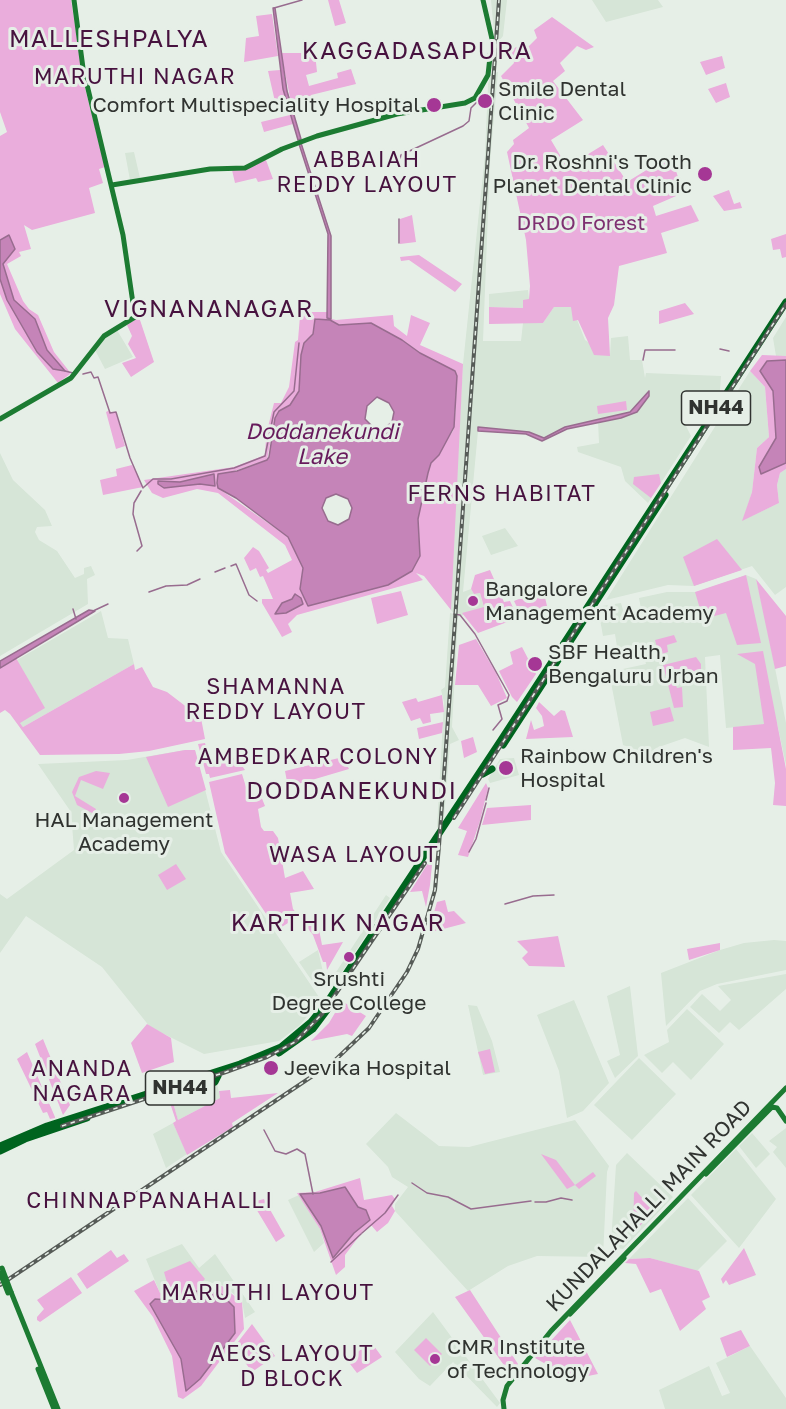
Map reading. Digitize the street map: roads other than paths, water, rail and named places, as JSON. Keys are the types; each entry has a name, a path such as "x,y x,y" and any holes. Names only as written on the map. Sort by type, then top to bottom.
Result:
{"highway":[{"name":"NH44","path":"609,579 745,358 786,302"},
{"name":"NH44","path":"310,1027 701,441 786,309"},
{"name":"NH44","path":"0,1151 55,1130 216,1079 277,1054 326,1016 485,776 557,658"},
{"path":"505,725 505,734"},
{"path":"485,776 492,769"},
{"name":"NH44","path":"0,1146 68,1118 230,1068 275,1050 299,1037"}],"main road":[{"path":"0,419 71,378 104,336 135,317 123,235 83,68 74,0"},
{"path":"112,185 210,170 245,168 301,142 397,114 465,103 475,98 488,75 492,39 483,0"},
{"name":"KUNDALAHALLI MAIN ROAD","path":"506,1409 506,1389 515,1374 565,1315 785,1091"},
{"path":"773,1103 786,1116"},
{"path":"773,1103 786,1121"},
{"path":"1,1268 56,1409"}],"water":[{"path":"273,8 275,8 287,91 301,139 298,140 283,89"},
{"path":"301,143 331,236 331,319 327,318 328,234 299,144"},
{"path":"9,235 15,249 3,264 14,300 35,319 47,350 65,371 53,369 37,352 7,300 0,279 0,240"},
{"name":"Doddanekundi Lake","path":"315,319 330,320 339,325 371,323 455,371 457,376 454,427 439,455 431,463 428,473 418,519 420,556 412,571 388,585 308,606 300,589 303,568 288,537 236,498 218,488 217,483 218,474 237,471 267,460 269,457 275,418 279,411 290,405 299,391 301,355 304,343 313,334","holes":["377,397 389,403 394,412 392,422 383,429 372,426 365,419 367,406","336,494 348,499 352,508 349,519 338,525 328,521 322,508 326,498"]},
{"path":"786,360 786,463 761,474 759,467 776,438 773,391 760,371 767,361"},
{"path":"649,391 649,396 637,412 621,418 567,429 542,441 526,434 478,431 478,427 529,432 544,438 565,427 630,412"},
{"path":"214,474 215,486 200,484 164,488 158,484 158,481 180,482"},
{"path":"295,594 301,598 303,604 286,613 275,614 282,603 292,599"},
{"path":"89,610 95,611 0,668 0,661"},
{"path":"345,1187 358,1207 366,1210 370,1220 354,1233 333,1258 321,1226 300,1194 320,1193"},
{"path":"196,1291 220,1293 234,1307 235,1333 200,1379 186,1391 181,1359 150,1304 155,1299 169,1300"}],"waterway":[{"path":"274,8 302,0"},
{"path":"400,159 401,155 463,126 469,121 471,108 479,100"},
{"path":"399,219 399,243"},
{"path":"144,487 153,479 171,479 234,468 265,456 274,412 294,391 299,343"},
{"path":"720,349 729,351"},
{"path":"643,360 645,350 675,350"},
{"path":"65,371 73,373"},
{"path":"83,374 91,372 94,378 98,377 110,413 116,412 130,458 143,488"},
{"path":"137,551 142,546 133,514 134,503 141,491"},
{"path":"231,566 236,564 249,595 257,601"},
{"path":"215,572 225,568"},
{"path":"149,592 166,586 187,585 200,579"},
{"path":"93,611 108,604"},
{"path":"73,609 76,619"},
{"path":"454,614 460,615 475,634 509,695 507,701 498,705 502,719 493,730"},
{"path":"486,800 489,788"},
{"path":"469,852 476,839 486,803"},
{"path":"505,904 533,896 554,895"},
{"path":"264,1130 275,1151 286,1154 297,1149 305,1154 313,1194"},
{"path":"412,1183 427,1193 448,1197 471,1209 531,1201"},
{"path":"362,1233 385,1213 398,1195"},
{"path":"535,1202 561,1198 572,1200"},
{"path":"331,1262 361,1234"}],"railway":[{"path":"0,1285 332,1063 369,1028 407,972 418,949 435,890 439,846 499,0"},
{"path":"454,818 786,304"},
{"path":"62,1126 226,1072 267,1057 295,1042 322,1014 425,863"}],"place":[{"name":"Smile Dental Clinic","path":"485,101"},
{"name":"Comfort Multispeciality Hospital","path":"434,105"},
{"name":"Dr. Roshni's Tooth Planet Dental Clinic","path":"705,174"},
{"name":"Bangalore Management Academy","path":"473,601"},
{"name":"SBF Health, Bengaluru Urban","path":"535,664"},
{"name":"Rainbow Children's Hospital","path":"506,768"},
{"name":"HAL Management Academy","path":"124,798"},
{"name":"Srushti Degree College","path":"349,957"},
{"name":"Jeevika Hospital","path":"271,1068"},
{"name":"CMR Institute of Technology","path":"435,1359"}],"district":[{"name":"MALLESHPALYA","path":"109,39"},
{"name":"KAGGADASAPURA","path":"417,51"},
{"name":"MARUTHI NAGAR","path":"135,77"},
{"name":"ABBAIAH REDDY LAYOUT","path":"367,172"},
{"name":"VIGNANANAGAR","path":"209,309"},
{"name":"FERNS HABITAT","path":"502,494"},
{"name":"SHAMANNA REDDY LAYOUT","path":"276,700"},
{"name":"AMBEDKAR COLONY","path":"318,757"},
{"name":"DODDANEKUNDI","path":"352,791"},
{"name":"WASA LAYOUT","path":"354,855"},
{"name":"KARTHIK NAGAR","path":"338,923"},
{"name":"ANANDA NAGARA","path":"82,1082"},
{"name":"CHINNAPPANAHALLI","path":"150,1201"},
{"name":"MARUTHI LAYOUT","path":"268,1293"},
{"name":"AECS LAYOUT D BLOCK","path":"292,1366"}],"park label":[{"name":"DRDO Forest","path":"581,223"}]}
